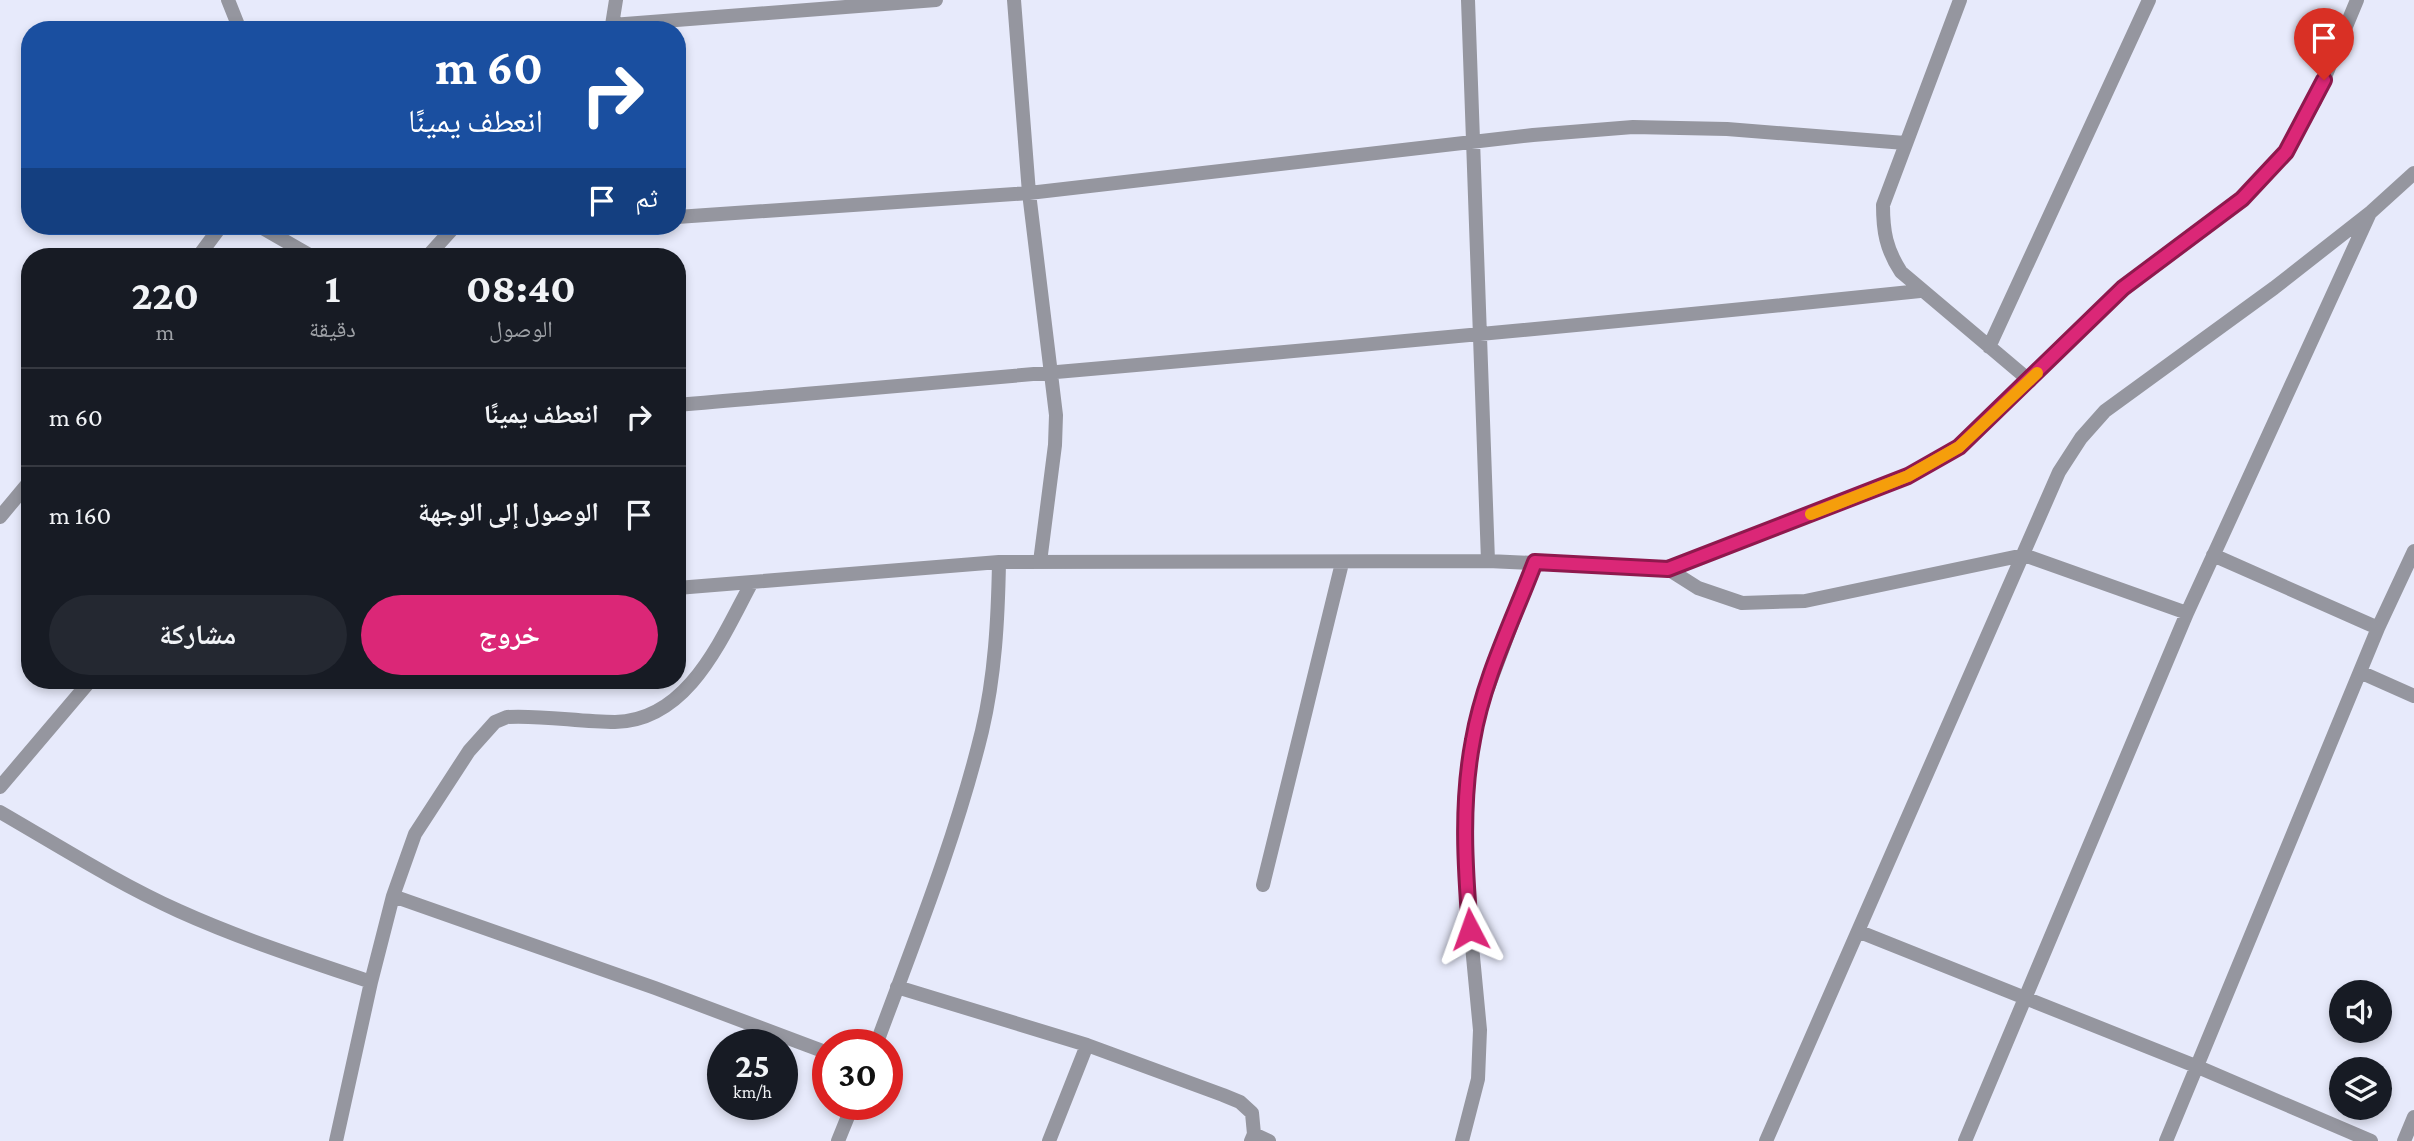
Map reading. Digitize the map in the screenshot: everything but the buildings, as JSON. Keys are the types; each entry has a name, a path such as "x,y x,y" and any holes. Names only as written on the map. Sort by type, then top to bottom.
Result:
{"street":[{"path":"228,0 236,21"},
{"path":"611,21 616,0"},
{"path":"682,21 936,0"},
{"path":"1014,0 1028,193 1051,370 1055,445 1040,562"},
{"path":"1468,0 1488,561"},
{"path":"1960,0 1883,205 1883,231 1890,255 1900,272 2030,381"},
{"path":"1989,347 2149,0"},
{"path":"686,587 999,562 1342,564 1488,561 1668,569 1908,476 1959,447 2123,288 2242,199 2286,152 2315,101 2357,0"},
{"path":"686,217 1028,193 1533,135 1633,127 1727,129 1905,143"},
{"path":"1766,1141 1860,932 2059,472 2081,438 2105,411 2274,288 2371,212 2414,173"},
{"path":"1965,1141 2187,614 2371,212"},
{"path":"275,235 297,248"},
{"path":"435,248 447,235"},
{"path":"686,404 1051,370 1481,336 1920,291"},
{"path":"0,517 21,492"},
{"path":"2166,1141 2378,628 2414,551"},
{"path":"1668,569 1698,588 1742,603 1805,601 2024,555 2187,614"},
{"path":"2213,555 2378,628"},
{"path":"882,1029 960,812 982,730 994,664 999,562"},
{"path":"1462,1141 1478,1079 1480,1030 1468,891 1466,799 1473,739 1485,696 1535,562"},
{"path":"1263,885 1342,564"},
{"path":"686,689 713,654 752,582"},
{"path":"2360,672 2414,696"},
{"path":"0,787 83,689"},
{"path":"336,1141 393,896 415,834 469,751 495,722 506,717 531,716 617,722 644,717 686,689"},
{"path":"0,812 101,871 178,911 275,949 371,982"},
{"path":"393,896 655,988 812,1047"},
{"path":"1860,932 2198,1067 2371,1141"},
{"path":"897,986 1087,1045 1240,1102 1252,1113 1252,1138 1269,1141"},
{"path":"1049,1141 1087,1045"},
{"path":"2404,1141 2414,1117"},
{"path":"838,1141 847,1120"}],"slow traffic":[{"path":"1811,514 1908,476 1959,447 2037,373"}],"route":[{"path":"1470,929 1466,799 1473,739 1485,696 1535,562 1668,569 1908,476 1959,447 2123,288 2242,199 2286,152 2324,80"}]}
